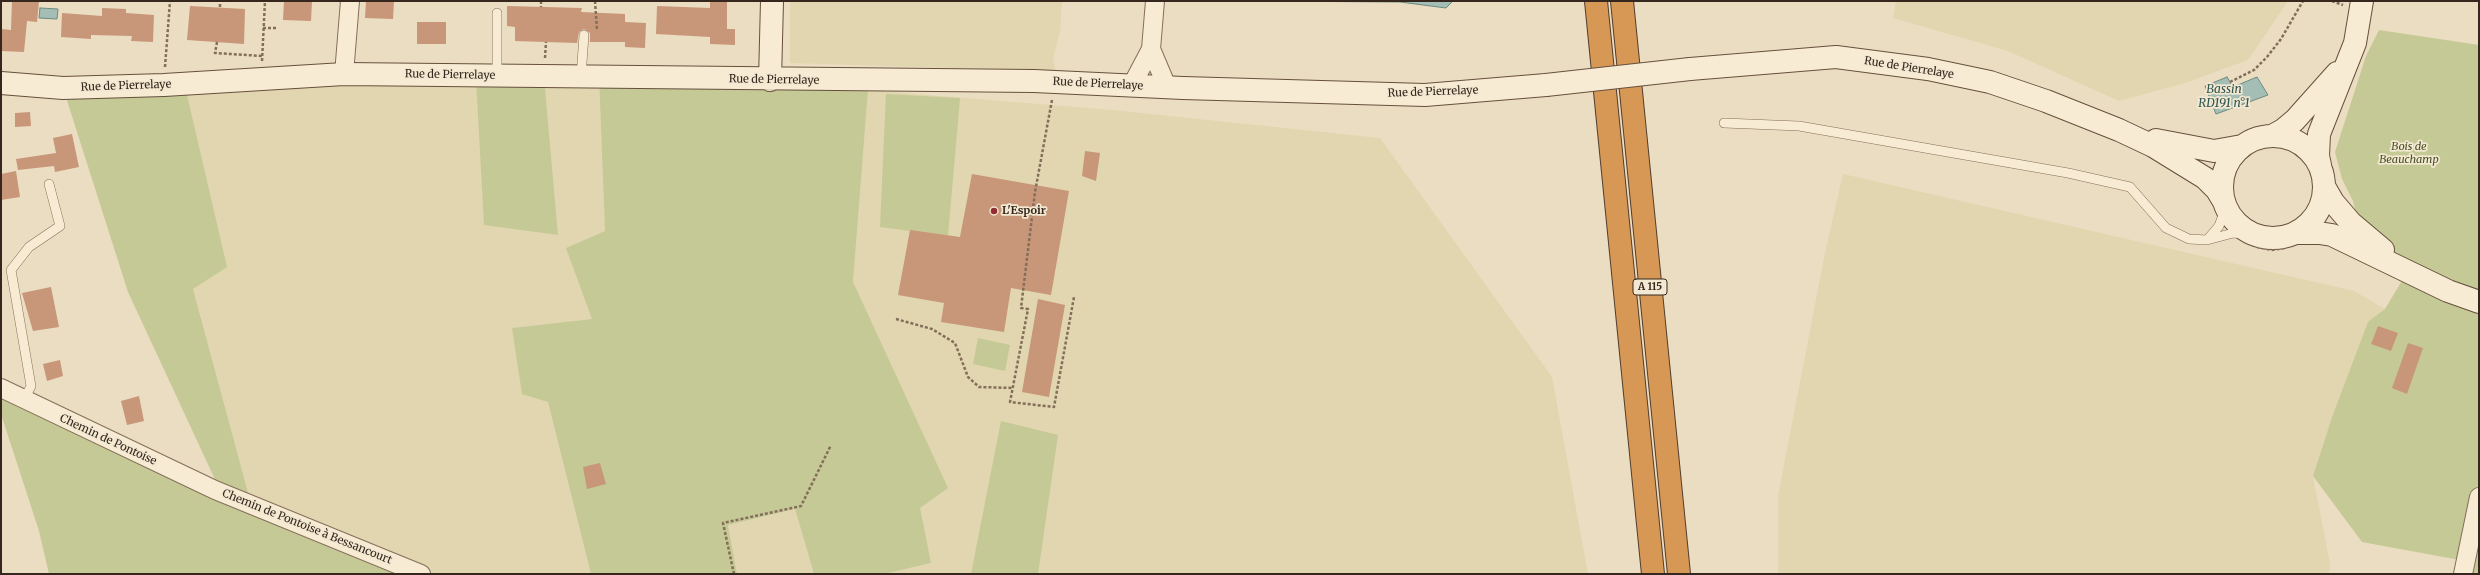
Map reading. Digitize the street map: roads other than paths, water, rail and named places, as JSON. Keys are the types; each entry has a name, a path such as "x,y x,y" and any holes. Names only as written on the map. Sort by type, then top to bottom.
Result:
{"highway":[{"name":"A 115","path":"1596,1 1653,574"},
{"name":"A 115","path":"1622,1 1679,574"}],"main road":[{"path":"770,80 772,1"},
{"path":"2362,1 2358,34 2319,134 2318,156 2325,188 2333,202 2351,223 2416,275"},
{"name":"Rue de Pierrelaye","path":"1,84 63,88 164,85 344,74 770,80 1056,82 1167,87 1425,94 1546,85 1690,69 1836,57 1928,69 1990,82 2046,101 2118,130 2185,164 2212,184 2225,204"},
{"path":"2272,136 2283,130 2295,120 2346,63"},
{"name":"Rue de Pierrelaye","path":"2118,130 2206,151 2222,151 2242,146"},
{"path":"2320,165 2309,150 2301,144 2282,136 2256,139 2242,146 2230,159 2223,175 2225,204 2239,226 2253,235 2275,239 2297,233 2319,233 2332,236 2448,291 2479,302"},
{"path":"2297,233 2316,216 2322,205 2325,188"}],"street":[{"path":"344,74 350,1"},
{"path":"1132,85 1151,49 1155,1"},
{"path":"1151,49 1167,87"},
{"name":"Chemin de Pontoise","path":"1,388 215,490"},
{"name":"Chemin de Pontoise à Bessancourt","path":"215,490 421,574"},
{"path":"2463,574 2479,497"}],"lane":[{"path":"497,14 497,76"},
{"path":"580,77 584,35"},
{"path":"1724,123 1799,126 2068,173 2130,187 2166,228 2189,239 2207,240 2224,234 2253,235"},
{"path":"24,400 32,386 11,270 29,247 60,226 49,184"},
{"path":"2207,240 2215,232 2225,204"}],"water":[{"path":"1257,1 1453,1 1446,8 1400,2"},
{"path":"40,8 58,9 57,19 39,18"},
{"name":"Bassin RD191 n°1","path":"2227,77 2233,87 2257,77 2268,95 2216,114 2205,86"}],"place":[{"name":"L'Espoir","path":"994,211"}],"park label":[{"name":"Bois de Beauchamp","path":"2409,153"}]}
